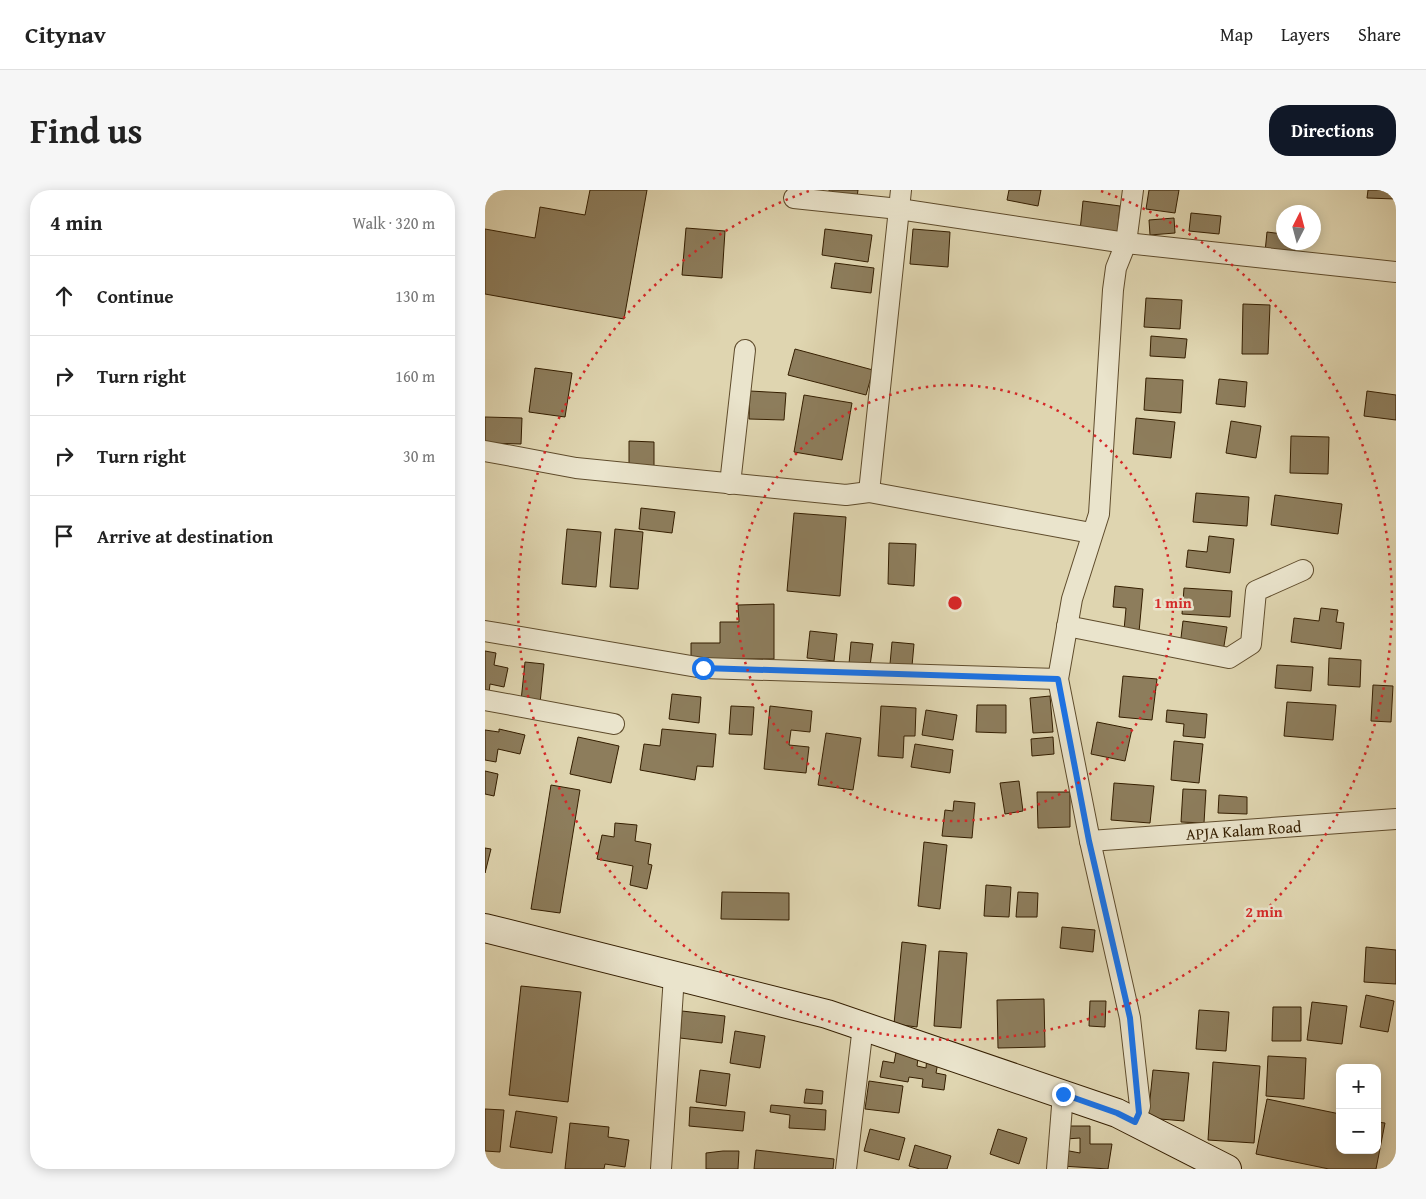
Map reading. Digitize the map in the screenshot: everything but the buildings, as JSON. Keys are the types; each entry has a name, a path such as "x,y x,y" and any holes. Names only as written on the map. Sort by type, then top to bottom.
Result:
{"street":[{"path":"1133,190 1126,243 1116,268 1113,290 1099,514 1091,533 1072,599 1058,679 1089,841 1130,1018 1140,1106 1135,1122"},
{"path":"794,198 900,199 1126,243 1396,272"},
{"path":"869,492 900,199"},
{"path":"730,484 745,350"},
{"path":"485,451 576,468 846,495 869,492 1091,533"},
{"path":"1067,626 1229,658 1251,644 1256,591 1303,570"},
{"path":"485,631 703,668 1058,679"},
{"path":"485,700 614,724"},
{"name":"APJA Kalam Road","path":"1089,841 1396,819"},
{"path":"485,928 827,1014 1117,1113 1227,1169"},
{"path":"661,1169 674,976"},
{"path":"846,1169 863,1026"},
{"path":"1057,1169 1063,1094"}],"route":[{"path":"703,668 1058,679 1089,841 1130,1018 1140,1106 1139,1113 1135,1122 1117,1113 1063,1094"}]}
